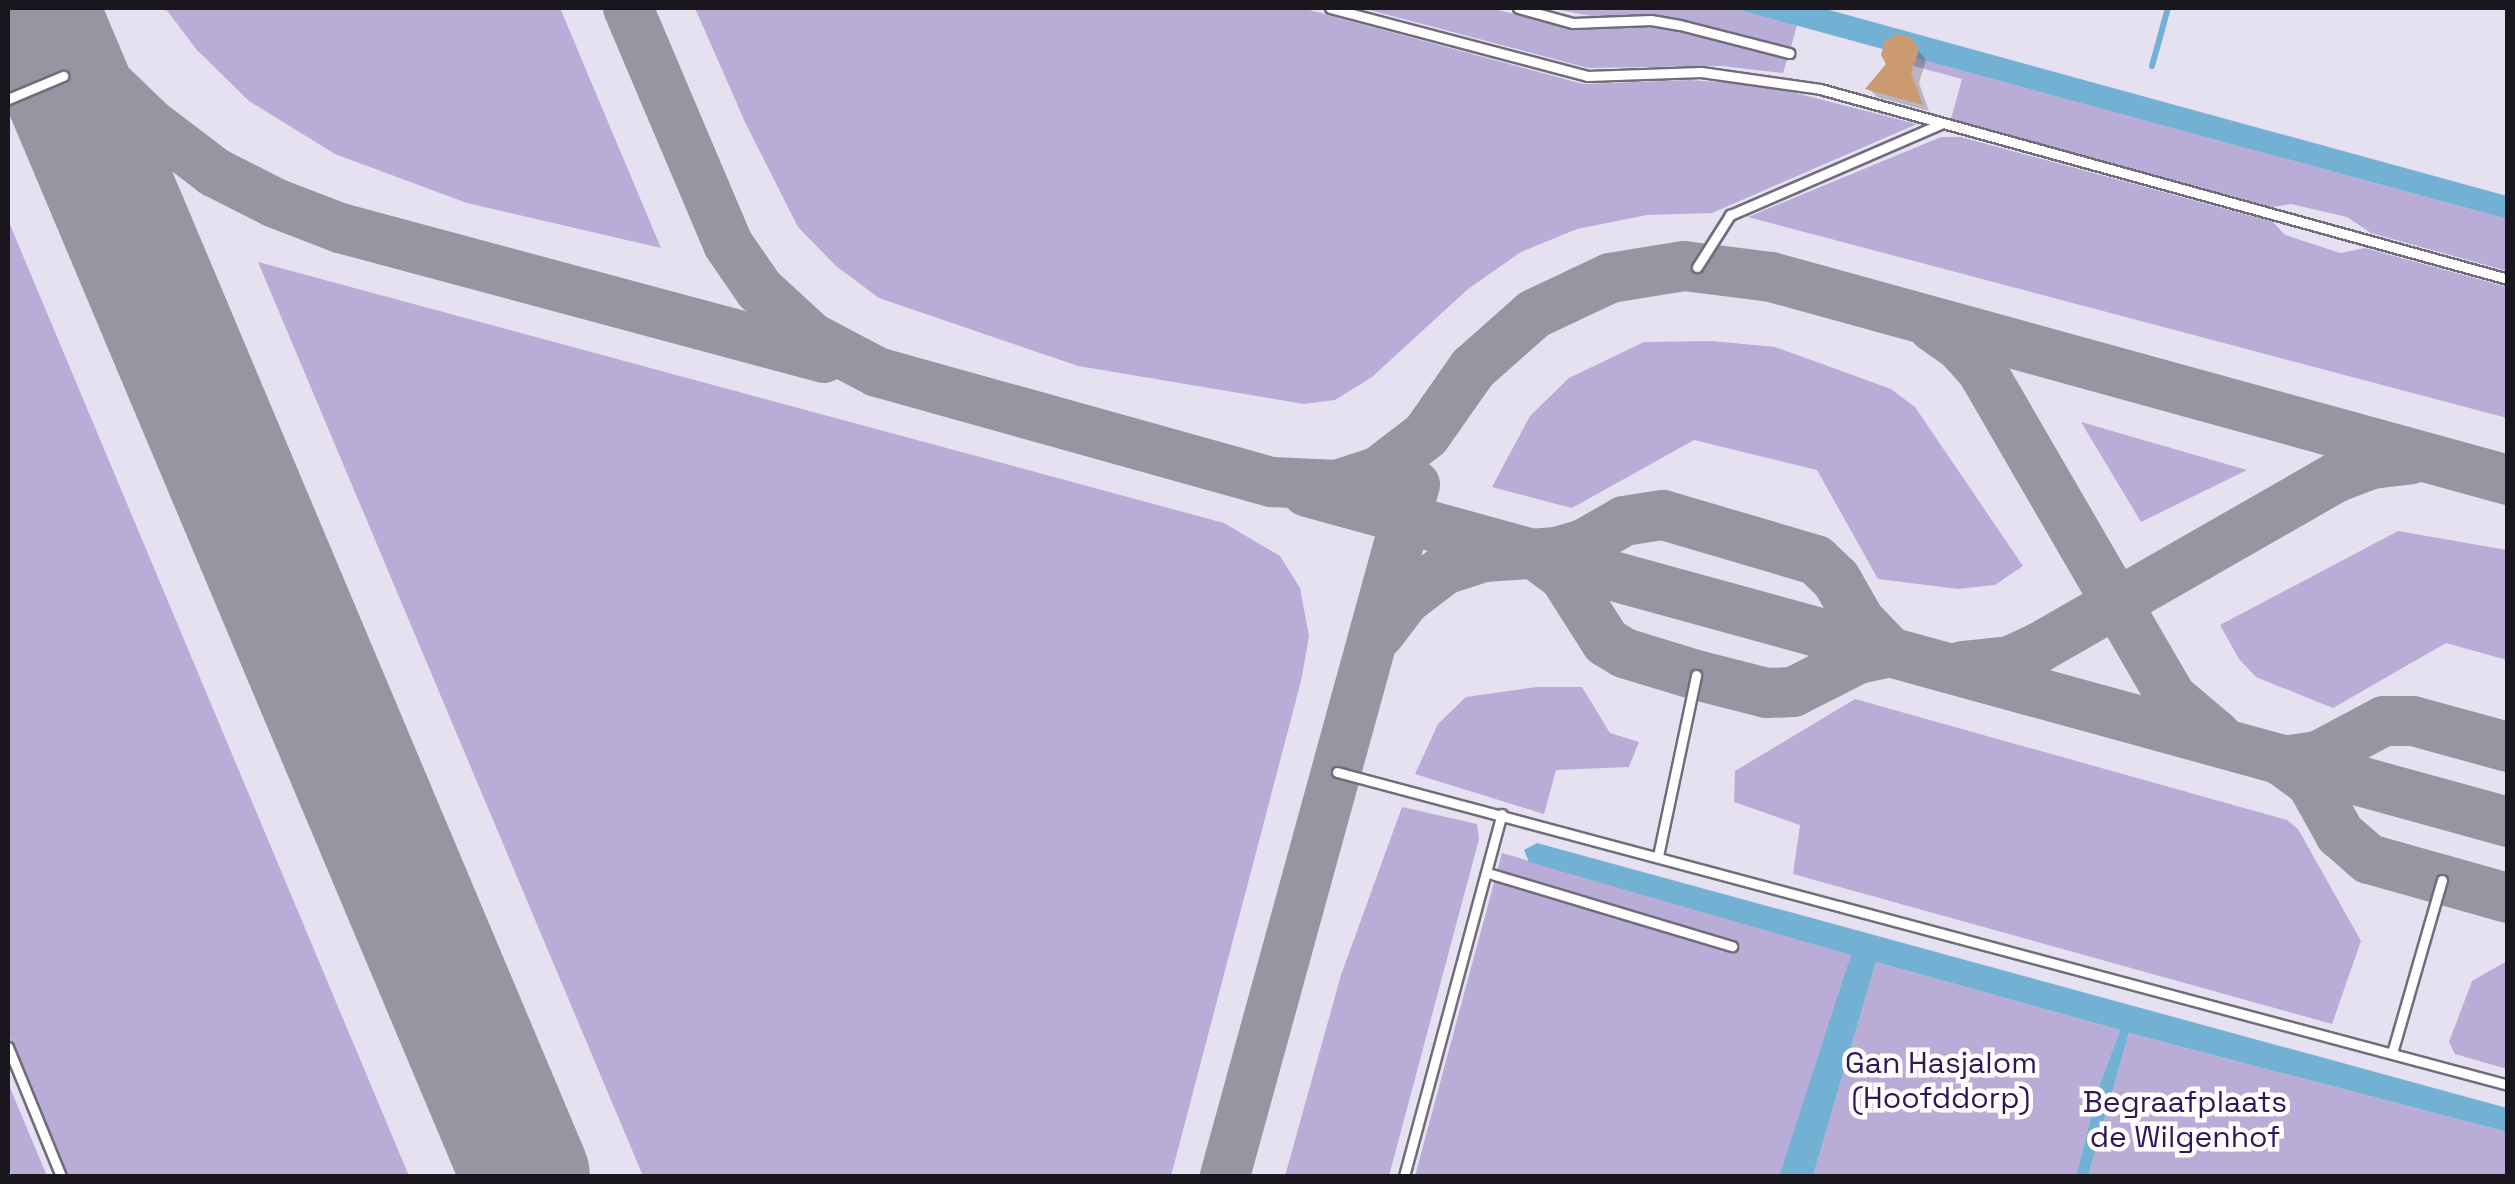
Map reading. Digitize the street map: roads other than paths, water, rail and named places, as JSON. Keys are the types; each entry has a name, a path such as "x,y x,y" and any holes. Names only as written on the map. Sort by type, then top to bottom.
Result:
{"lane":[{"path":"1330,8 1568,72 1606,77 1701,72 1766,78 2508,279"},
{"path":"1518,8 1573,23 1652,20 1680,24 1789,54"},
{"path":"8,99 63,76"},
{"path":"1697,266 1730,215 1940,124"},
{"path":"1658,856 1696,675"},
{"path":"1337,772 2508,1085"},
{"path":"1404,1176 1502,814"},
{"path":"1488,873 1732,946"},
{"path":"2392,1053 2442,880"},
{"path":"8,1047 61,1176"}],"water":[{"path":"1732,8 1822,8 2507,196 2507,219"},
{"path":"1537,843 2507,1108 2507,1132 2129,1033 2088,1176 2076,1176 2098,1089 2120,1030 1876,962 1813,1176 1779,1176 1851,955 1529,862 1524,850"}],"waterway":[{"path":"2152,66 2168,8"}],"park label":[{"name":"Gan Hasjalom (Hoofddorp)","path":"1941,1080"},
{"name":"Begraafplaats de Wilgenhof","path":"2185,1119"}]}
